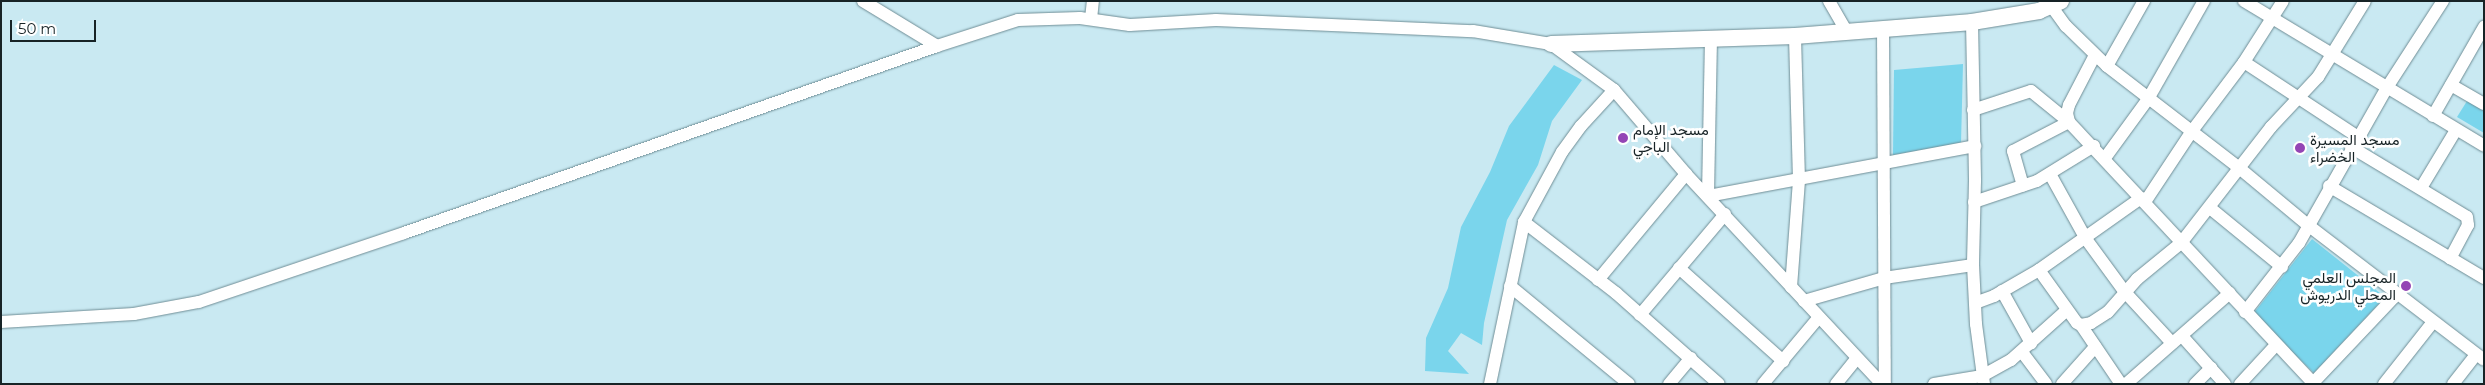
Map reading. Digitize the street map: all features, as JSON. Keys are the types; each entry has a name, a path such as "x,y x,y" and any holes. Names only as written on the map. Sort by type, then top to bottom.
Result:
{"street":[{"path":"863,1 937,46"},
{"path":"1091,20 1093,1"},
{"path":"1829,1 1846,30"},
{"path":"2105,158 2148,99 2204,1"},
{"path":"2244,1 2386,89 2484,146"},
{"path":"1975,303 2002,291 2039,270 2143,200 2244,62 2282,1"},
{"path":"2081,325 2099,319 2108,312 2124,291 2181,244 2210,208 2238,167 2271,127 2307,90 2333,55 2365,1"},
{"path":"2246,312 2282,266 2309,226 2329,186 2386,89 2443,1"},
{"path":"2107,66 2141,2"},
{"path":"1,322 134,314 198,302 404,233 937,46 1018,20 1060,18 1130,24 1216,20 1444,29 1480,32 1551,44 1795,36 1846,30 1972,22 2039,11 2057,4 2066,26 2107,66 2480,358 2453,384"},
{"path":"1972,22 1975,146 1973,264 1983,380"},
{"path":"2433,116 2484,27"},
{"path":"1883,29 1884,384"},
{"path":"1791,286 1799,180 1795,36"},
{"path":"1708,196 1711,38"},
{"path":"1551,44 1614,90 1686,174 1725,214 1856,358 1884,384"},
{"path":"2069,122 2067,112 2069,105 2096,55"},
{"path":"2244,62 2299,98 2355,142 2469,219 2450,259"},
{"path":"2451,85 2484,104"},
{"path":"1493,382 1510,286 1524,222 1562,152 1581,126 1614,90"},
{"path":"1973,110 2031,91 2069,122 2094,146 2181,244 2313,383 2397,294"},
{"path":"2024,186 2013,151 2069,122"},
{"path":"2421,188 2456,130"},
{"path":"1708,196 1975,146"},
{"path":"1974,202 2024,186 2050,174 2094,146"},
{"path":"1598,280 1686,174"},
{"path":"2050,174 2086,239 2124,291 2177,340 2212,368 2225,384"},
{"path":"2329,186 2484,278"},
{"path":"2210,208 2282,266"},
{"path":"1640,315 1725,214"},
{"path":"1524,222 1598,280 1719,384"},
{"path":"1804,301 1884,278 1973,264"},
{"path":"1679,268 1783,361"},
{"path":"2039,270 2067,310 2077,323 2081,325 2121,384"},
{"path":"1510,286 1629,384"},
{"path":"2002,291 2027,348 2046,384"},
{"path":"2126,384 2230,294"},
{"path":"1934,384 1983,380 2027,348 2067,310"},
{"path":"1763,384 1819,318"},
{"path":"2384,384 2433,322"},
{"path":"2240,384 2276,345"},
{"path":"2062,384 2095,347"},
{"path":"1669,384 1691,358"},
{"path":"1836,384 1856,358"},
{"path":"2195,384 2212,368"}],"shaded area":[{"path":"1963,64 1961,143 1893,155 1894,70"},
{"path":"1554,65 1582,80 1552,121 1538,165 1507,220 1484,323 1482,345 1461,333 1448,351 1469,374 1425,371 1426,338 1448,288 1461,227 1490,172 1509,126"},
{"path":"2467,101 2484,110 2484,133 2457,117"},
{"path":"2312,239 2385,297 2314,373 2253,314"}],"place":[{"name":"مسجد الإمام الباجي","path":"1623,138"},
{"name":"مسجد المسيرة الخضراء","path":"2300,148"},
{"name":"المجلس العلمي المحلي الدريوش","path":"2406,286"}]}
